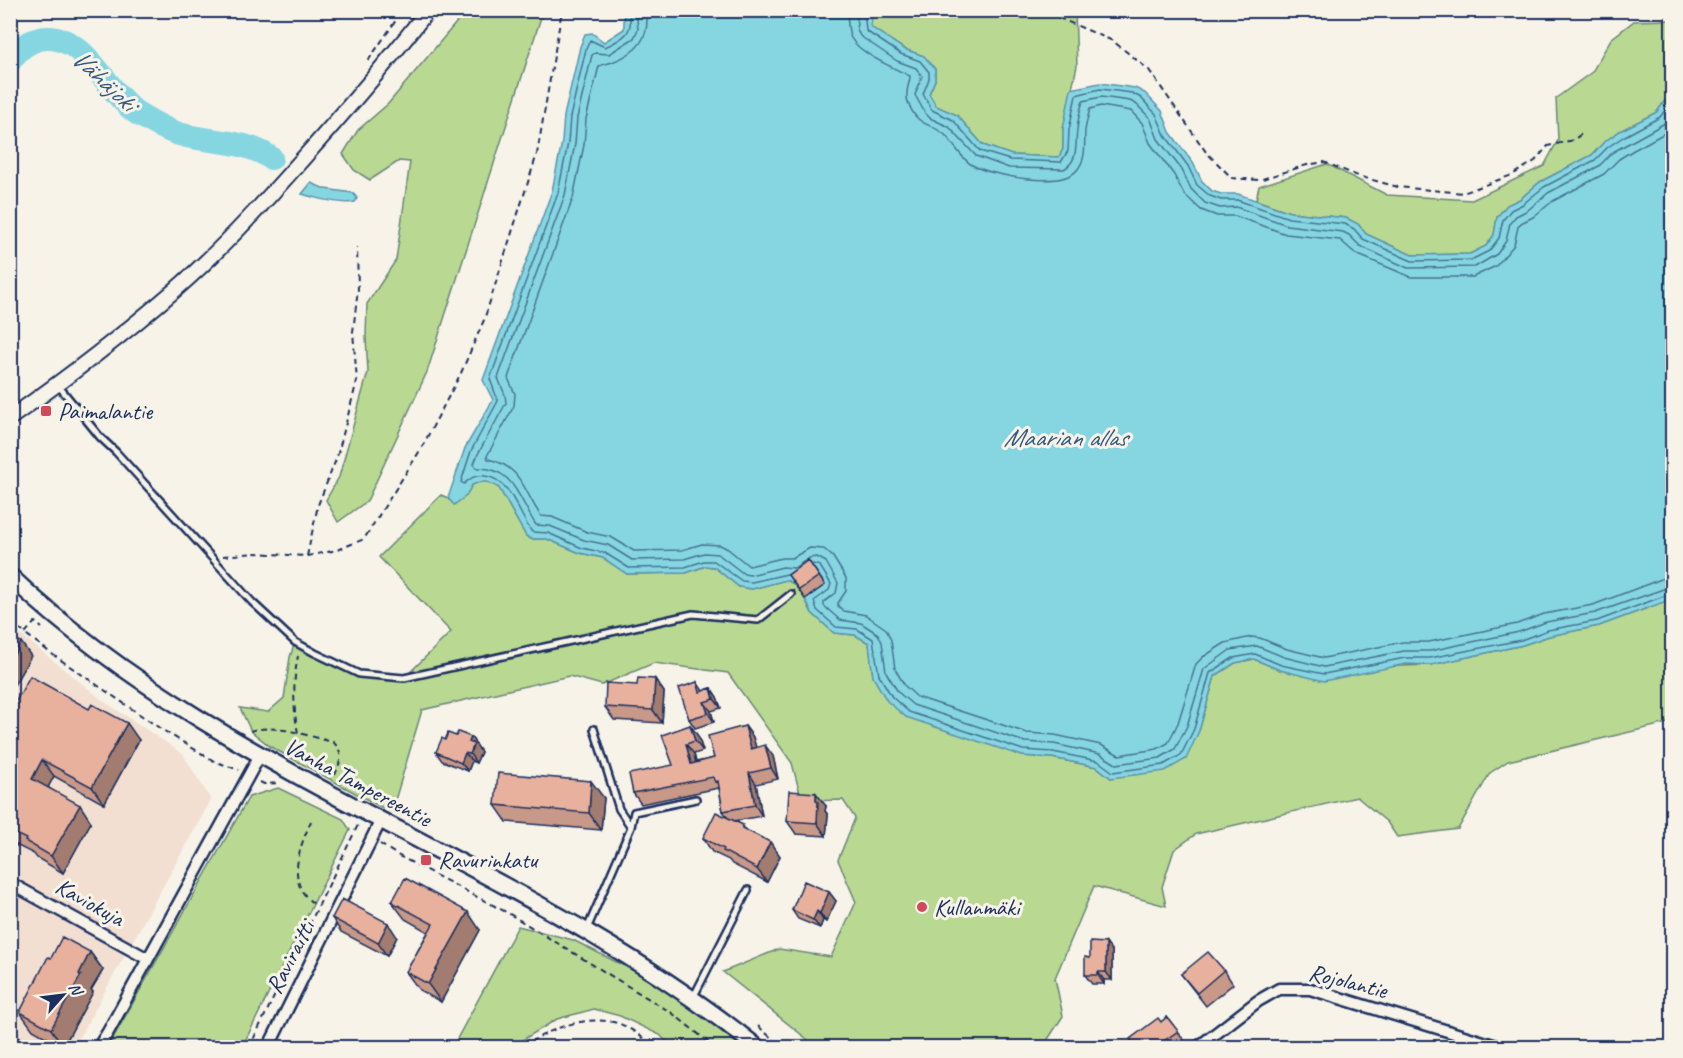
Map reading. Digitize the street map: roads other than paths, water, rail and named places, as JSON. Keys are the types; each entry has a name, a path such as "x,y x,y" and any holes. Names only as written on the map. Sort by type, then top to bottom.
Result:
{"main road":[{"name":"Vanha Tampereentie","path":"10,576 92,646 188,713 260,755 549,909 693,998 758,1047"}],"street":[{"path":"10,418 57,384 176,289 217,251 266,201 323,137 428,10"},
{"path":"98,1047 260,755"},
{"name":"Raviraitti","path":"268,1047 381,820"},
{"name":"Kaviokuja","path":"10,883 148,959"},
{"name":"Rojolantie","path":"1197,1047 1258,1001 1279,989 1310,989 1503,1047"}],"lane":[{"path":"57,384 100,437 252,602 300,645 359,674 404,678 693,614 758,620 791,594"},
{"path":"594,729 619,809 632,827"},
{"path":"586,931 632,827 634,812 696,798"},
{"path":"693,998 748,890"}],"water":[{"name":"Maarian allas","path":"622,11 867,11 872,15 871,27 904,49 924,56 935,69 935,80 929,94 936,106 957,115 983,145 1012,155 1059,157 1063,149 1063,129 1071,89 1100,83 1135,88 1145,93 1162,111 1170,132 1193,163 1202,181 1212,191 1221,194 1238,194 1290,212 1346,218 1358,224 1366,234 1412,255 1470,254 1486,246 1494,235 1497,217 1507,205 1520,199 1540,182 1592,155 1604,142 1620,131 1657,112 1669,95 1672,74 1672,599 1599,626 1549,636 1523,645 1431,665 1406,664 1324,681 1280,670 1254,659 1235,663 1215,676 1199,731 1186,759 1165,771 1111,778 1097,767 1052,758 1022,756 906,717 887,701 873,677 869,643 855,635 834,633 812,613 805,599 825,584 815,570 794,584 786,580 752,589 739,587 714,567 705,566 686,573 627,574 603,558 580,553 547,539 531,539 526,536 499,488 492,484 479,482 472,485 466,496 454,505 448,498 465,448 493,400 483,380 552,191 562,142 564,116 585,34 592,33 604,42 624,29"},
{"path":"1672,46 1672,74 1669,59"},
{"path":"311,183 325,189 353,193 357,198 355,202 344,203 302,194"}],"waterway":[{"name":"Vähäjoki","path":"10,61 19,50 36,40 50,38 69,43 89,60 127,105 152,122 190,137 238,144 271,158"}],"place":[{"name":"Paimalantie","path":"46,411"},
{"name":"Ravurinkatu","path":"426,860"},
{"name":"Kullanmäki","path":"922,907"}]}
